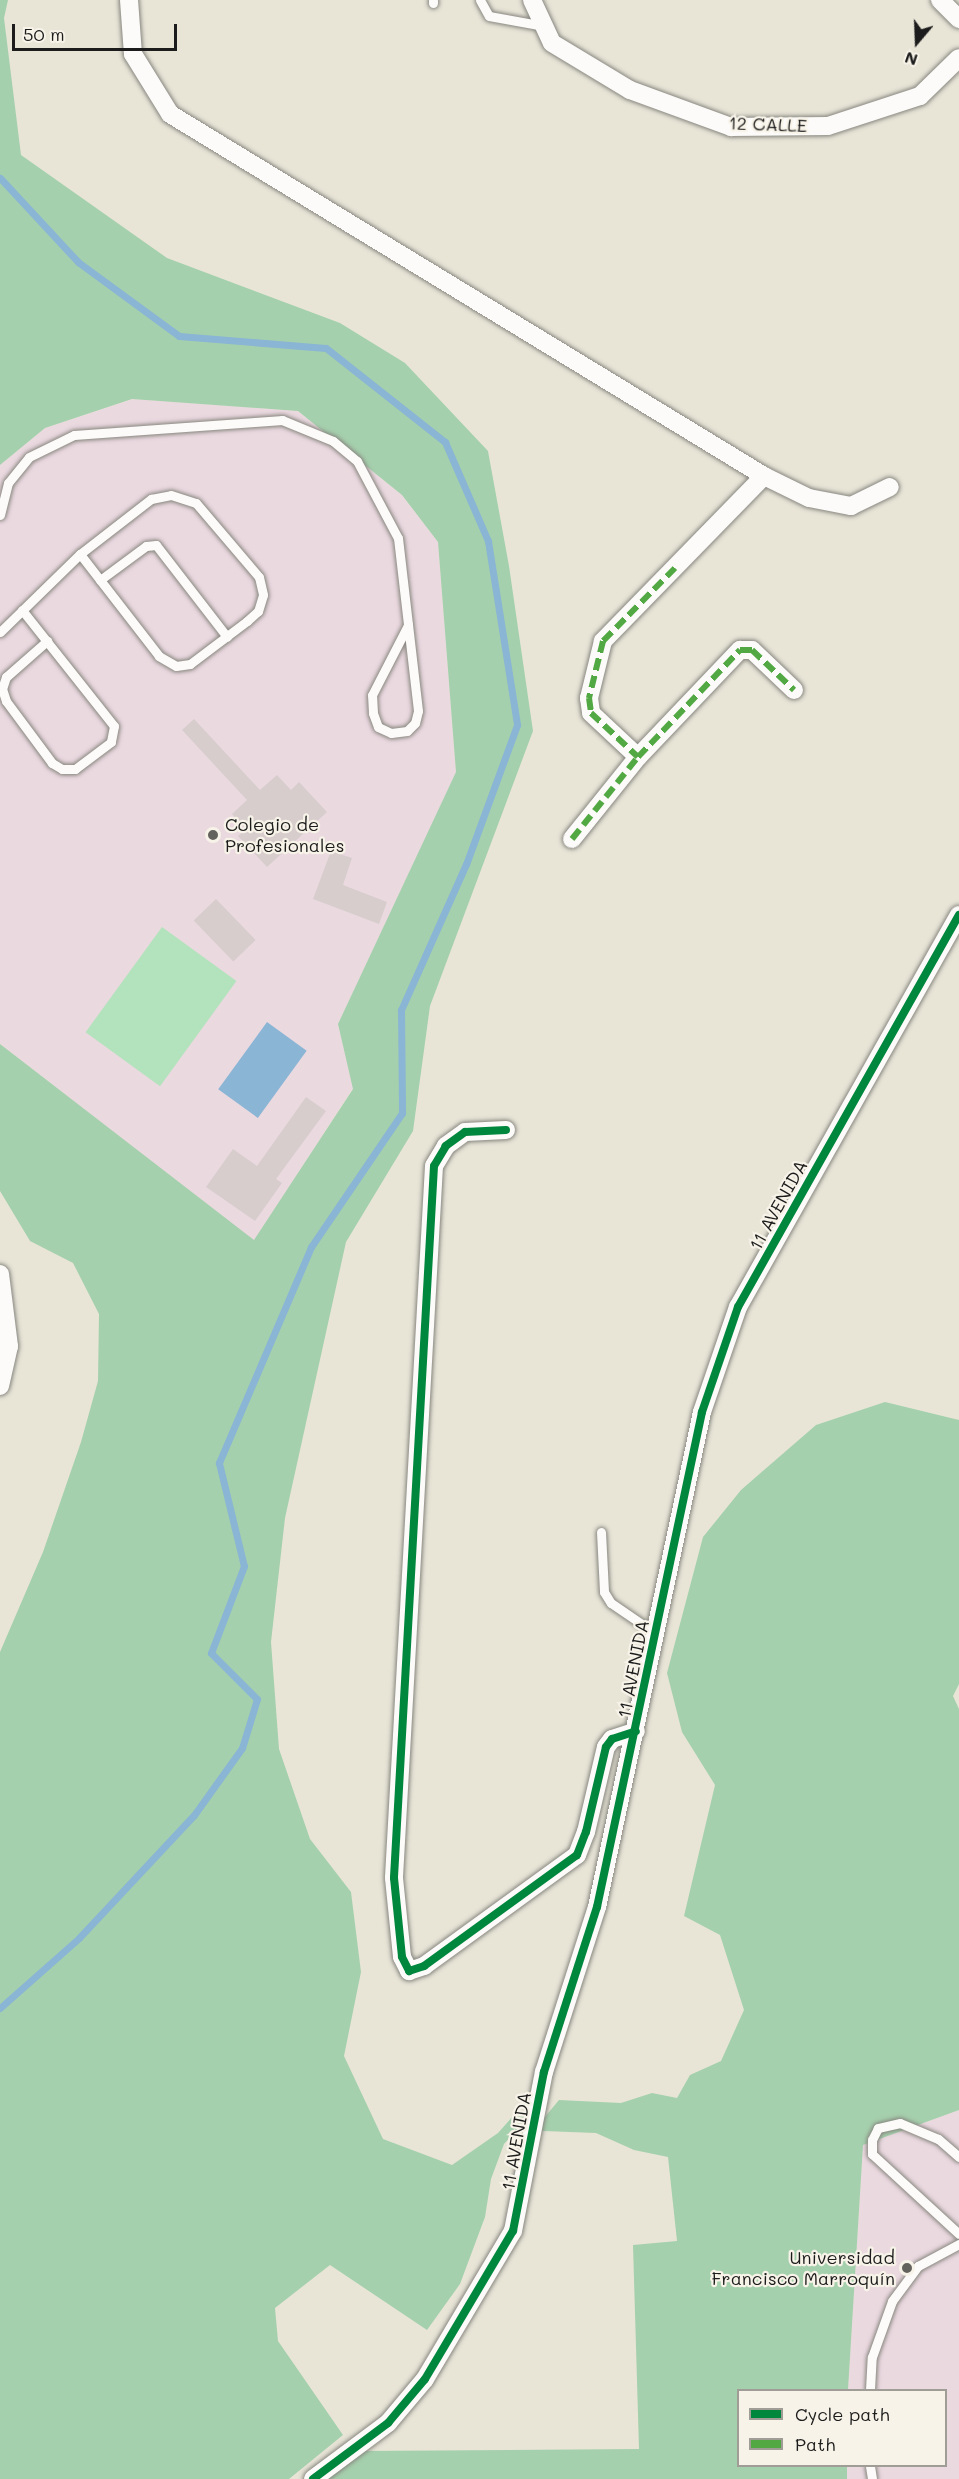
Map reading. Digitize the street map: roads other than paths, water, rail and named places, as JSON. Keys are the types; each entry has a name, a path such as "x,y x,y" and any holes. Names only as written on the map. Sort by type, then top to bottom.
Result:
{"street":[{"path":"129,0 133,54 170,114 764,476 808,498 851,506 890,487"},
{"name":"12 CALLE","path":"532,0 552,43 630,90 731,127 828,126 920,96 959,58"},
{"path":"940,0 959,19"},
{"path":"638,757 591,713 589,699 603,641 764,476"},
{"path":"572,838 638,757 740,650 752,650 794,690"},
{"name":"11 AVENIDA","path":"313,2479 388,2423 425,2379 513,2231 544,2072 597,1907 702,1412 738,1307 959,915"},
{"path":"506,1130 465,1132 446,1146 434,1166 394,1878 402,1957 409,1971 416,1971 577,1855 586,1832 606,1748 612,1739 636,1731"},
{"path":"0,1274 9,1346 0,1386"}],"lane":[{"path":"480,0 489,16 544,26"},
{"path":"0,515 8,483 29,457 74,435 282,420 333,441 357,461 398,538 418,711 416,723 407,731 391,733 378,727 373,713 372,695 408,625"},
{"path":"0,632 80,554 151,499 171,495 196,503 259,577 263,595 258,611 190,664 176,666 159,657 80,554"},
{"path":"100,580 146,546 156,545 227,636"},
{"path":"22,610 47,641 114,726 111,742 75,769 62,769 52,763 6,701 2,689 6,677 47,641"},
{"path":"601,1532 604,1592 611,1603 655,1633"},
{"path":"959,2157 938,2139 900,2123 878,2128 872,2140 872,2154 959,2234"},
{"path":"870,2389 872,2357 892,2301 918,2266 959,2244"}],"water":[{"path":"267,1022 307,1051 258,1118 218,1089"}],"waterway":[{"path":"0,178 78,262 179,336 326,348 445,442 488,541 517,725 466,864 401,1010 402,1113 311,1247 219,1463 244,1566 211,1653 257,1699 242,1748 194,1815 79,1938 0,2008"}],"place":[{"name":"Colegio de Profesionales","path":"213,835"},
{"name":"Universidad Francisco Marroquín","path":"907,2268"}]}
